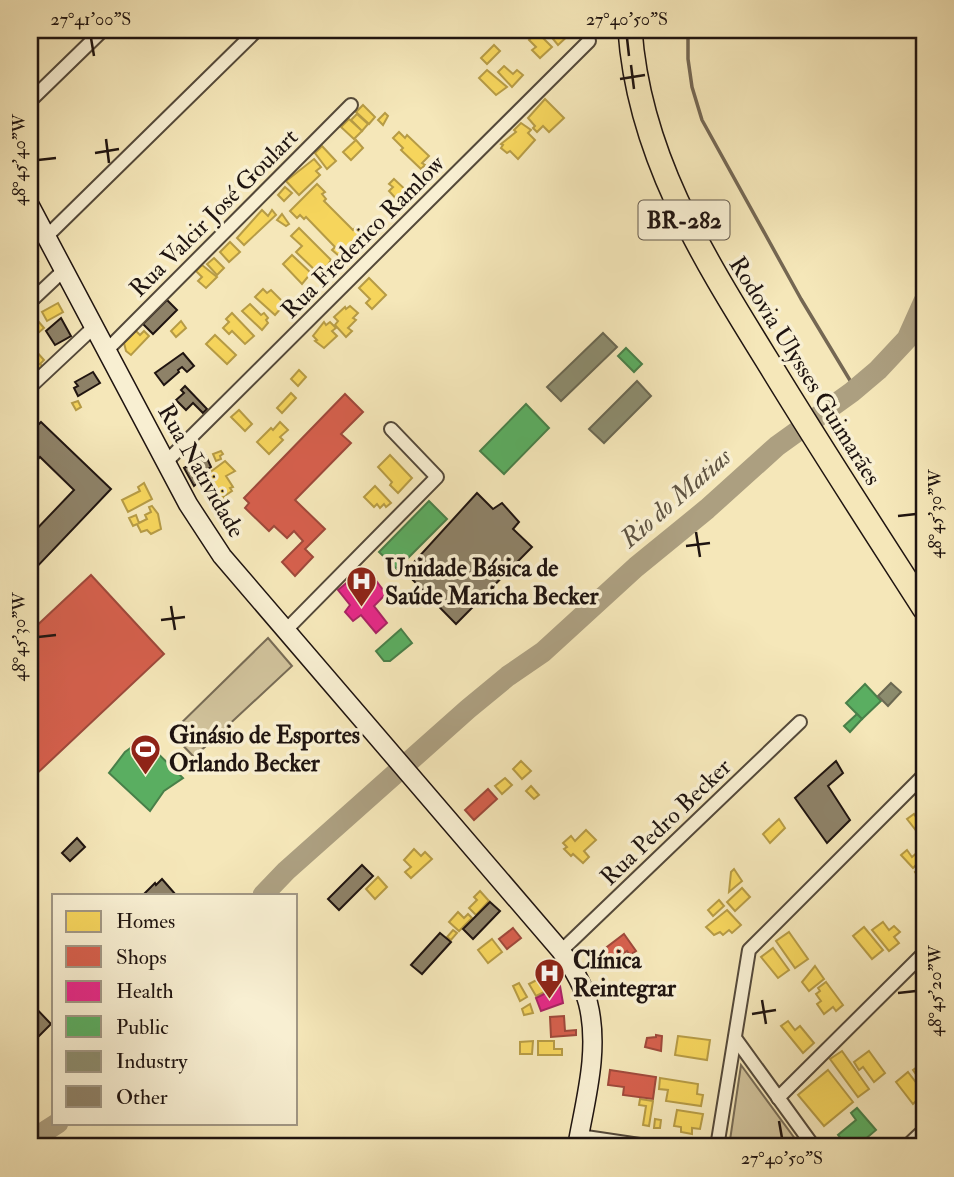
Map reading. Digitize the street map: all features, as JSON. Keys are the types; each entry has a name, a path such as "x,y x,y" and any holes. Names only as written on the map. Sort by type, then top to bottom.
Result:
{"highway":[{"name":"Rodovia Ulysses Guimarães","path":"630,30 639,92 652,141 671,193 712,272 924,608"}],"main road":[{"name":"Rua Natividade","path":"30,206 203,530 285,631 561,951 583,989 592,1021 592,1055 578,1142"}],"street":[{"path":"30,101 103,30"},
{"path":"46,237 257,30"},
{"name":"Rua Frederico Ramlow","path":"166,462 589,41"},
{"name":"Rua Valcir José Goulart","path":"106,351 351,105"},
{"path":"30,302 64,270"},
{"path":"30,387 94,327"},
{"path":"285,631 436,477 391,429"},
{"name":"Rua Pedro Becker","path":"561,951 800,722"},
{"path":"717,1147 749,950 924,775"},
{"path":"778,1098 924,953"},
{"path":"735,1038 814,1147"},
{"path":"906,1147 924,1130"},
{"path":"578,1142 653,1147"}],"shaded area":[{"path":"268,638 292,666 194,757 171,733"},
{"path":"741,1065 801,1147 729,1147"}],"building: Homes":[{"path":"552,30 568,30 571,33 558,45 548,33"},
{"path":"537,32 552,47 540,58 532,50 536,47 529,40"},
{"path":"494,45 500,51 487,64 481,58"},
{"path":"504,66 513,74 517,70 523,75 512,87 498,72"},
{"path":"487,70 507,87 496,95 479,78"},
{"path":"545,99 564,118 549,132 543,126 537,132 528,118"},
{"path":"363,105 375,117 369,124 356,112"},
{"path":"385,113 388,116 383,125 378,120"},
{"path":"357,114 368,124 362,131 351,120"},
{"path":"349,119 362,131 354,139 341,127"},
{"path":"521,123 531,130 528,133 535,140 518,159 510,151 507,153 501,148 501,144 516,132 514,130"},
{"path":"399,132 405,138 407,135 429,156 422,163 425,165 421,169 401,150 403,148 393,138"},
{"path":"356,140 363,148 351,160 343,152"},
{"path":"322,146 336,161 327,169 315,153"},
{"path":"314,159 321,167 316,171 320,175 299,195 286,181"},
{"path":"394,179 409,193 400,203 389,191 393,187 389,184"},
{"path":"317,184 325,192 322,194 326,199 324,201 366,241 360,247 362,249 346,262 332,250 335,247 306,217 304,219 300,215 297,218 290,211"},
{"path":"285,187 292,193 284,201 278,195"},
{"path":"262,210 268,216 272,210 276,215 244,245 237,238"},
{"path":"282,214 289,224 286,226 277,220"},
{"path":"299,228 331,260 324,266 326,268 323,272 319,268 316,271 296,252 302,246 291,236"},
{"path":"230,242 240,252 229,262 220,252"},
{"path":"292,255 311,273 302,284 283,264"},
{"path":"214,258 224,268 217,275 207,264"},
{"path":"202,265 217,277 206,288 198,281 202,277 196,271"},
{"path":"369,278 386,295 372,309 366,303 370,299 359,288"},
{"path":"263,289 267,293 271,290 283,302 275,315 255,297"},
{"path":"58,303 63,312 47,321 42,312"},
{"path":"250,304 268,318 268,323 262,330 242,311"},
{"path":"350,306 358,313 353,318 356,320 348,328 352,331 346,337 335,325 338,321 334,317"},
{"path":"232,313 254,336 245,344 232,331 229,334 223,328"},
{"path":"38,321 44,328 31,339 30,329"},
{"path":"181,321 186,328 176,337 171,331"},
{"path":"324,322 326,325 330,322 336,328 332,331 337,336 324,348 313,336"},
{"path":"136,331 140,335 144,331 149,336 131,355 126,351 124,343"},
{"path":"215,335 236,355 227,364 206,344"},
{"path":"35,350 44,360 40,364 45,369 40,373 30,361 30,354"},
{"path":"299,370 306,377 298,386 291,379"},
{"path":"291,393 296,398 282,413 277,408"},
{"path":"78,401 81,407 76,410 72,403"},
{"path":"239,410 252,424 245,431 231,417"},
{"path":"280,422 288,430 280,437 283,440 269,454 257,442"},
{"path":"221,451 221,459 216,461 213,454"},
{"path":"390,455 412,478 398,493 378,467"},
{"path":"225,461 235,471 226,476 233,487 230,488 232,491 223,497 221,504 215,507 207,497 211,489 209,485 214,482 209,473"},
{"path":"144,483 152,499 128,512 122,500 140,491 138,487"},
{"path":"375,486 391,503 386,507 384,504 380,508 377,504 374,507 364,497"},
{"path":"152,506 158,514 161,529 151,534 147,530 141,532 137,524 133,526 129,518 136,515 139,523 147,519 145,515 151,512 149,507"},
{"path":"521,761 531,771 522,779 513,769"},
{"path":"505,778 512,785 502,794 495,786"},
{"path":"531,786 539,795 534,799 526,791"},
{"path":"922,813 924,828 918,833 907,819"},
{"path":"779,819 785,828 770,843 763,834"},
{"path":"586,830 596,840 584,851 589,857 583,863 564,849 567,847 563,843 571,836 575,841"},
{"path":"414,849 421,856 425,852 432,859 411,878 405,872 411,867 404,860"},
{"path":"907,850 912,857 919,851 924,857 913,868 901,855"},
{"path":"924,865 924,886 915,872"},
{"path":"734,869 742,881 729,892 731,872"},
{"path":"378,877 387,887 375,899 366,889"},
{"path":"742,888 750,897 735,911 727,902"},
{"path":"480,891 489,901 476,915 469,908 477,900 474,897"},
{"path":"719,900 724,906 713,916 708,910"},
{"path":"727,910 741,925 732,933 729,930 723,935 720,932 714,935 706,927"},
{"path":"458,912 464,918 468,914 472,918 459,931 449,922"},
{"path":"883,922 889,930 894,926 900,932 894,937 899,943 889,951 872,930"},
{"path":"864,927 883,950 872,959 853,936"},
{"path":"453,930 457,933 451,940 447,937"},
{"path":"789,932 808,959 795,968 776,941"},
{"path":"492,939 502,952 488,963 478,950"},
{"path":"773,948 789,970 778,978 761,957"},
{"path":"815,966 824,979 809,991 802,982"},
{"path":"552,972 559,985 536,996 529,984"},
{"path":"826,982 843,1005 836,1011 833,1007 824,1014 817,1004 821,1001 816,994 820,991 818,988"},
{"path":"519,983 527,997 520,1001 513,986"},
{"path":"530,1004 533,1013 524,1015 522,1009"},
{"path":"788,1021 795,1030 800,1026 814,1043 803,1053 781,1026"},
{"path":"678,1036 710,1040 707,1060 675,1055"},
{"path":"533,1041 532,1054 520,1054 520,1042"},
{"path":"538,1041 554,1041 554,1049 562,1049 562,1055 538,1055"},
{"path":"842,1051 869,1089 858,1097 830,1059"},
{"path":"869,1051 885,1073 874,1082 863,1067 859,1070 854,1062"},
{"path":"924,1062 924,1086 913,1070"},
{"path":"828,1070 853,1102 824,1126 798,1095"},
{"path":"908,1072 924,1093 913,1104 896,1082"},
{"path":"660,1078 698,1084 697,1094 703,1095 701,1106 666,1101 668,1090 659,1089"},
{"path":"640,1099 653,1101 649,1126 643,1125 646,1106 639,1105"},
{"path":"677,1110 703,1114 700,1129 692,1128 692,1134 681,1132 681,1127 674,1126"},
{"path":"655,1119 661,1120 660,1128 654,1128"}],"building: Shops":[{"path":"34,252 38,261 30,265 30,254"},
{"path":"345,394 363,412 341,434 351,443 295,500 325,529 305,549 313,557 295,576 282,562 303,541 294,531 287,538 274,526 269,531 245,508 249,503 244,498"},
{"path":"91,575 164,654 30,780 30,632"},
{"path":"488,789 497,799 474,820 465,810"},
{"path":"513,928 521,938 507,949 499,939"},
{"path":"624,934 636,951 630,955 627,951 612,962 603,950"},
{"path":"564,1016 565,1031 576,1030 576,1035 551,1037 550,1017"},
{"path":"662,1036 661,1051 645,1047 647,1038"},
{"path":"610,1070 656,1077 653,1099 623,1095 624,1087 608,1085"}],"building: Health":[{"name":"Unidade Básica de Saúde Maricha Becker","path":"350,580 363,594 377,582 386,594 374,606 387,623 376,633 361,615 353,621 345,612 350,605 338,590"},
{"name":"Clínica Reintegrar","path":"560,986 563,1003 541,1011 536,998"}],"building: Public":[{"path":"626,348 642,364 634,372 618,356"},
{"path":"526,404 549,428 504,474 480,451"},
{"path":"429,501 447,519 397,569 379,552"},
{"path":"401,629 412,643 390,661 384,661 376,651"},
{"path":"865,684 881,701 862,719 846,703"},
{"path":"857,714 862,719 850,732 844,726"},
{"name":"Ginásio de Esportes Orlando Becker","path":"143,739 183,778 164,791 150,811 109,773 125,752"},
{"path":"857,1108 876,1130 856,1147 848,1147 838,1135 856,1120 851,1113"}],"building: Industry":[{"path":"603,333 617,347 561,401 547,387"},
{"path":"637,381 651,396 604,443 589,429"},
{"path":"891,683 901,692 888,706 878,696"}],"building: Other":[{"path":"167,300 177,310 153,334 143,324"},
{"path":"61,318 71,336 55,345 46,331"},
{"path":"183,353 194,366 187,372 182,367 164,385 155,373"},
{"path":"93,372 100,383 78,396 74,388 78,386 75,382"},
{"path":"185,386 207,409 203,413 193,403 186,410 176,400 184,393 181,390"},
{"path":"41,422 111,489 32,572 30,536 74,490 40,457 30,467 30,433"},
{"path":"206,456 211,467 194,486 184,468"},
{"path":"477,493 493,509 502,503 519,522 513,529 532,547 456,624 405,572"},
{"path":"836,761 843,773 828,786 850,820 827,843 795,798"},
{"path":"77,838 85,847 70,861 62,853"},
{"path":"362,865 373,876 339,910 328,899"},
{"path":"162,879 175,894 144,894 155,883 156,885"},
{"path":"490,902 500,911 473,939 463,929"},
{"path":"440,933 451,942 422,974 411,965"},
{"path":"30,1002 51,1024 30,1045"}],"waterway":[{"path":"688,30 692,87 702,120 801,299 851,382 852,392"},
{"name":"Rio do Matias","path":"264,894 286,871 468,709 543,652 636,567 707,509 777,446 878,370 907,339 924,301"},
{"name":"Rio do Matias","path":"30,1141 56,1124"}],"place":[{"name":"Unidade Básica de Saúde Maricha Becker","path":"362,609"},
{"name":"Ginásio de Esportes Orlando Becker","path":"146,776"},
{"name":"Clínica Reintegrar","path":"550,1001"}]}
